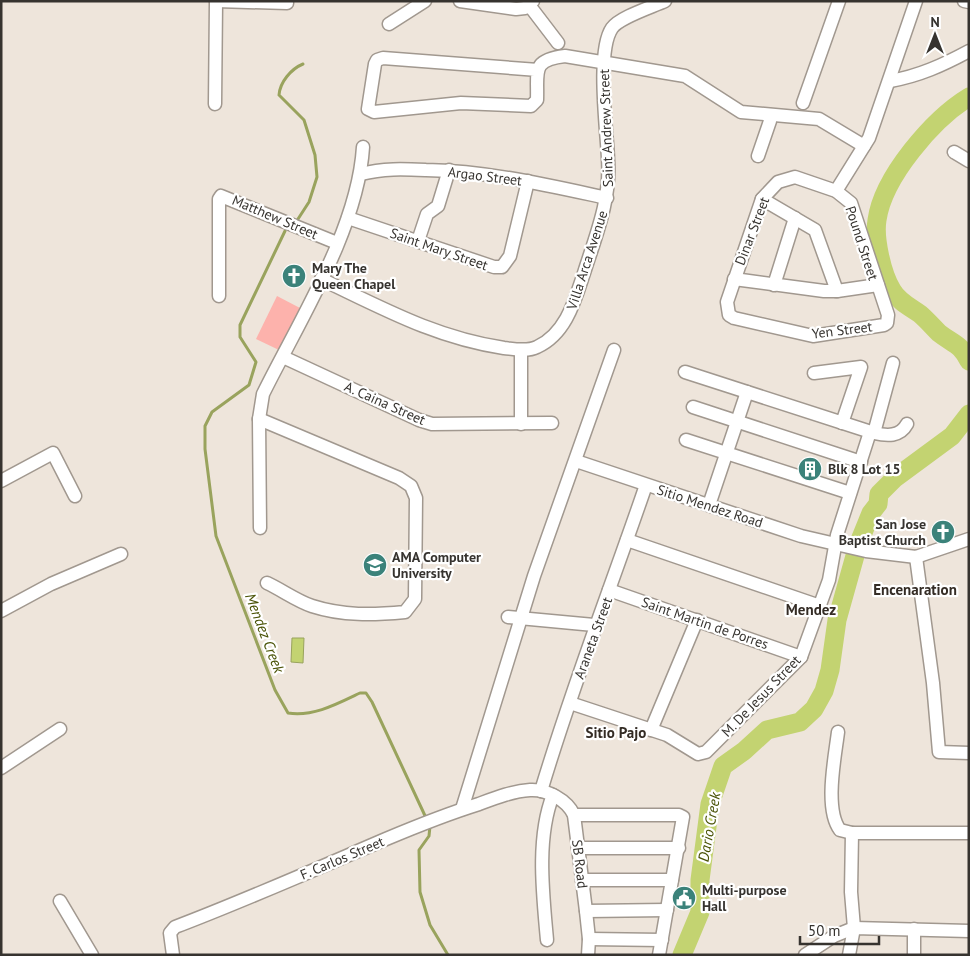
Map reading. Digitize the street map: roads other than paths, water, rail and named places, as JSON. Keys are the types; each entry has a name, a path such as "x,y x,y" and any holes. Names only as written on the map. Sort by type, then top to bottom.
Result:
{"street":[{"path":"215,104 216,1 287,3"},
{"path":"460,1 516,9 525,8 531,3 558,43"},
{"name":"Saint Andrew Street","path":"607,198 610,180 604,62 612,28 623,20 666,1"},
{"path":"803,103 839,1"},
{"path":"836,191 864,146 890,81 916,1"},
{"path":"964,1 969,2"},
{"path":"389,24 423,2"},
{"path":"890,81 913,76 938,67 969,51"},
{"path":"538,70 383,58 377,60 375,64 368,109 374,112 462,103 526,108 537,100 538,70 543,61 553,57 565,56 684,76 741,112 819,119 864,146"},
{"path":"758,156 770,121 770,115"},
{"path":"260,528 258,419 263,394 338,243 348,218 361,174 363,147"},
{"path":"954,152 969,161"},
{"name":"Argao Street","path":"361,174 395,168 448,170 528,181 607,198"},
{"path":"418,241 427,214 438,206 448,170"},
{"name":"Dinar Street","path":"729,314 727,302 762,199 778,182 795,177 836,191"},
{"name":"Saint Mary Street","path":"348,218 494,267 502,267 510,256 528,181"},
{"name":"Pound Street","path":"734,280 824,292 878,285 851,203 836,191"},
{"name":"Matthew Street","path":"219,296 219,199 221,196 338,243"},
{"name":"Villa Arca Avenue","path":"321,279 449,337 478,344 521,350 536,348 564,323 572,309 607,198"},
{"path":"762,199 815,230 837,291"},
{"path":"774,284 795,218"},
{"name":"Yen Street","path":"729,314 734,318 813,336 884,325 887,323 888,315 878,285"},
{"path":"520,424 521,350"},
{"path":"462,809 534,576 614,350"},
{"name":"A. Caina Street","path":"283,357 419,420 432,424 552,423"},
{"name":"M. De Jesus Street","path":"651,730 702,754 801,656 840,546 850,493 872,433 893,363"},
{"path":"814,373 861,367 842,423"},
{"path":"685,372 872,433 884,435 899,434 907,424"},
{"path":"709,505 746,392"},
{"path":"693,407 861,462"},
{"path":"258,419 399,478 410,486 416,498 415,599 404,612 346,614 311,605 267,583"},
{"path":"686,440 850,493"},
{"path":"1,481 53,453 75,496"},
{"name":"Sitio Mendez Road","path":"576,461 800,536 866,551 916,557"},
{"name":"Araneta Street","path":"547,940 542,865 550,803 547,793 570,703 594,626 610,590 646,485"},
{"path":"969,539 916,557 934,683 939,752 969,753"},
{"path":"627,540 820,606"},
{"path":"1,611 51,584 121,554"},
{"name":"Saint Martin de Porres","path":"610,590 801,656"},
{"path":"508,617 594,626"},
{"path":"570,703 651,730 697,620"},
{"path":"1,768 60,728"},
{"path":"838,732 832,807 834,820 840,830 852,833 969,833"},
{"name":"F. Carlos Street","path":"173,955 170,936 173,929 260,895 428,821 507,795 530,790 547,793"},
{"path":"547,793 570,806 574,815 679,815 682,817 679,848 659,955"},
{"name":"SB Road","path":"574,815 589,939 588,955"},
{"path":"850,955 854,928 851,892 852,833"},
{"path":"578,848 679,848"},
{"path":"582,880 672,880"},
{"path":"60,901 92,955"},
{"path":"586,911 667,910"},
{"path":"805,955 834,936 854,928 969,930"},
{"path":"914,929 914,955"},
{"path":"589,939 662,940"}],"waterway":[{"path":"298,219 309,202 317,177 315,155 304,120 279,95 281,85 287,76 303,64"},
{"path":"969,97 940,119 899,168 881,203 876,228 882,266 888,283 895,294 904,304 920,314 939,333 960,348 969,361"},
{"name":"Mendez Creek","path":"285,231 240,325 240,337 256,362 249,385 212,412 205,426 205,449 216,536 275,690 288,713 297,714 316,711 360,693 366,693 372,702 427,820"},
{"name":"Dario Creek","path":"682,955 700,912 700,880 710,804 723,766 744,751 767,730 800,722 814,709 824,691 830,670 837,620 858,545 871,513 878,504 879,494 895,478 952,436 969,414"},
{"name":"Mendez Creek","path":"430,826 429,836 419,850 420,892 430,925 448,955"}],"place":[{"name":"Mary The Queen Chapel","path":"294,276"},
{"name":"Blk 8 Lot 15","path":"810,469"},
{"name":"San Jose Baptist Church","path":"943,532"},
{"name":"AMA Computer University","path":"375,565"},
{"name":"Multi-purpose Hall","path":"684,898"}],"district":[{"name":"Encenaration","path":"915,589"},
{"name":"Mendez","path":"811,609"},
{"name":"Sitio Pajo","path":"616,732"}]}
